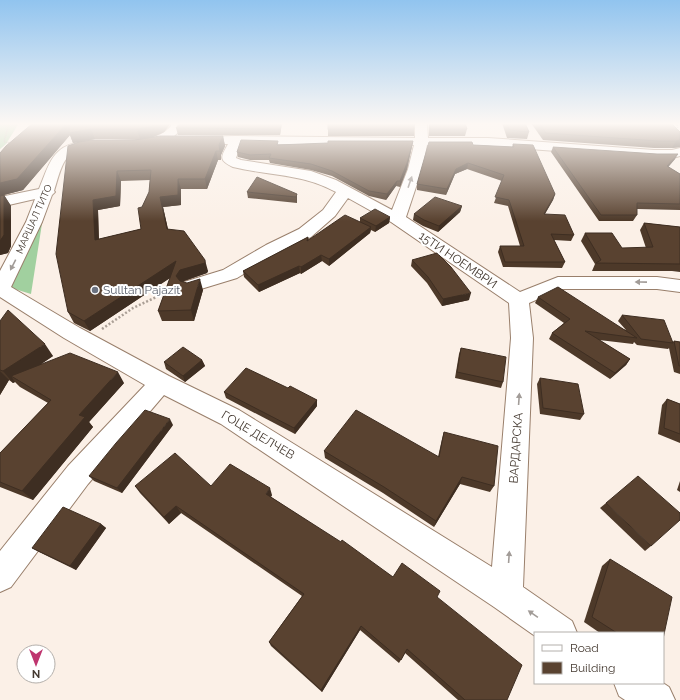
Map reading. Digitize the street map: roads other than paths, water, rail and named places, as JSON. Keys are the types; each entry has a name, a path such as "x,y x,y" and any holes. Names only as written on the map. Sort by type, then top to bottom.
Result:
{"street":[{"name":"МАРШАЛ ТИТО","path":"0,290 34,222 60,156"},
{"name":"15ТИ НОЕМВРИ","path":"230,156 229,160 233,162 306,174 332,183 398,219 519,300"},
{"path":"398,219 418,156"},
{"path":"191,286 230,274 272,249 305,233 329,213 345,191"},
{"path":"0,202 47,192"},
{"path":"519,300 558,283 649,282 680,286"},
{"name":"ГОЦЕ ДЕЛЧЕВ","path":"0,290 161,383 236,421 319,473 559,632"},
{"name":"ВАРДАРСКА","path":"506,596 522,338 519,300"},
{"path":"0,576 78,475 161,383"},
{"path":"633,684 656,700"}],"place":[{"name":"Sulltan Pajazit","path":"95,290"}]}
